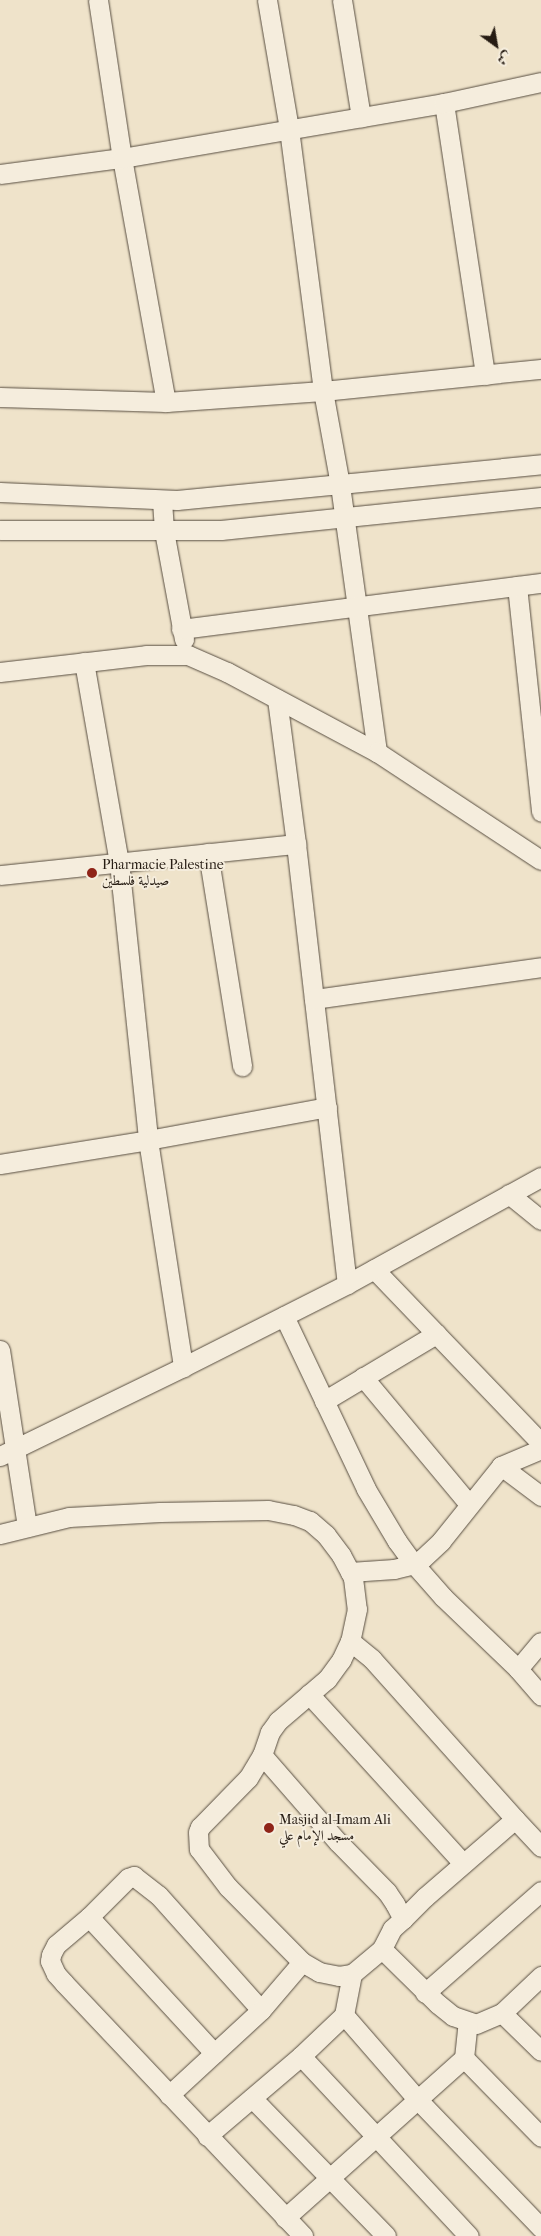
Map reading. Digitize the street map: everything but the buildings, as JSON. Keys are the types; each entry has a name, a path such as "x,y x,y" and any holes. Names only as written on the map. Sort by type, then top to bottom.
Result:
{"street":[{"path":"98,0 122,158 166,402"},
{"path":"267,0 289,129 324,391 345,518 377,752"},
{"path":"342,0 361,117"},
{"path":"0,174 122,158 444,103 541,82"},
{"path":"444,103 485,375"},
{"path":"1,394 166,402 324,391 541,369"},
{"path":"0,492 162,501 541,464"},
{"path":"0,530 221,530 541,497"},
{"path":"162,501 164,531 181,629 188,655"},
{"path":"181,629 541,583"},
{"path":"517,586 541,812"},
{"path":"0,672 146,655 188,655 227,672 377,752 541,860"},
{"path":"84,662 119,862 148,1140 183,1367"},
{"path":"277,699 296,844 347,1284"},
{"path":"0,874 296,844"},
{"path":"208,853 242,1066"},
{"path":"314,999 541,967"},
{"path":"0,1164 148,1140 327,1107"},
{"path":"8,1452 183,1367 347,1284 541,1177"},
{"path":"509,1194 541,1220"},
{"path":"374,1269 541,1443"},
{"path":"284,1316 366,1489 414,1564 443,1597 518,1669 541,1695"},
{"path":"324,1401 436,1334"},
{"path":"0,1350 8,1452 27,1527"},
{"path":"364,1377 469,1504"},
{"path":"350,1572 383,1570 414,1564 441,1541 501,1466 541,1449"},
{"path":"501,1466 541,1496"},
{"path":"0,1534 78,1517 160,1512 268,1510 294,1515 310,1521 335,1545 350,1572 357,1598 350,1641 341,1660 326,1679 270,1732 262,1755 248,1778 200,1826 198,1832 199,1849 228,1887 302,1962 319,1972 339,1976 352,1974 382,1949 392,1929 463,1863 515,1819"},
{"path":"350,1641 372,1659 541,1847"},
{"path":"518,1669 541,1642"},
{"path":"309,1694 463,1863"},
{"path":"262,1755 338,1842 387,1892 403,1919"},
{"path":"261,2010 158,1895 134,1876 128,1878 89,1917 56,1945 50,1955 53,1966 64,1983 303,2236"},
{"path":"425,1993 541,1892"},
{"path":"89,1917 214,2053"},
{"path":"382,1949 425,1993 453,2016 468,2022 481,2022 502,2013 541,1976"},
{"path":"169,2095 261,2010 302,1962"},
{"path":"207,2136 301,2056 344,2015 352,1974"},
{"path":"502,2013 541,2051"},
{"path":"344,2015 418,2100 541,2228"},
{"path":"285,2218 464,2058 468,2022"},
{"path":"301,2056 375,2138 469,2236"},
{"path":"464,2058 541,2137"},
{"path":"252,2098 386,2236"}],"place":[{"name":"Pharmacie Palestine صيدلية فلسطين","path":"92,873"},
{"name":"Masjid al-Imam Ali مسجد الإمام علي","path":"269,1828"}]}
